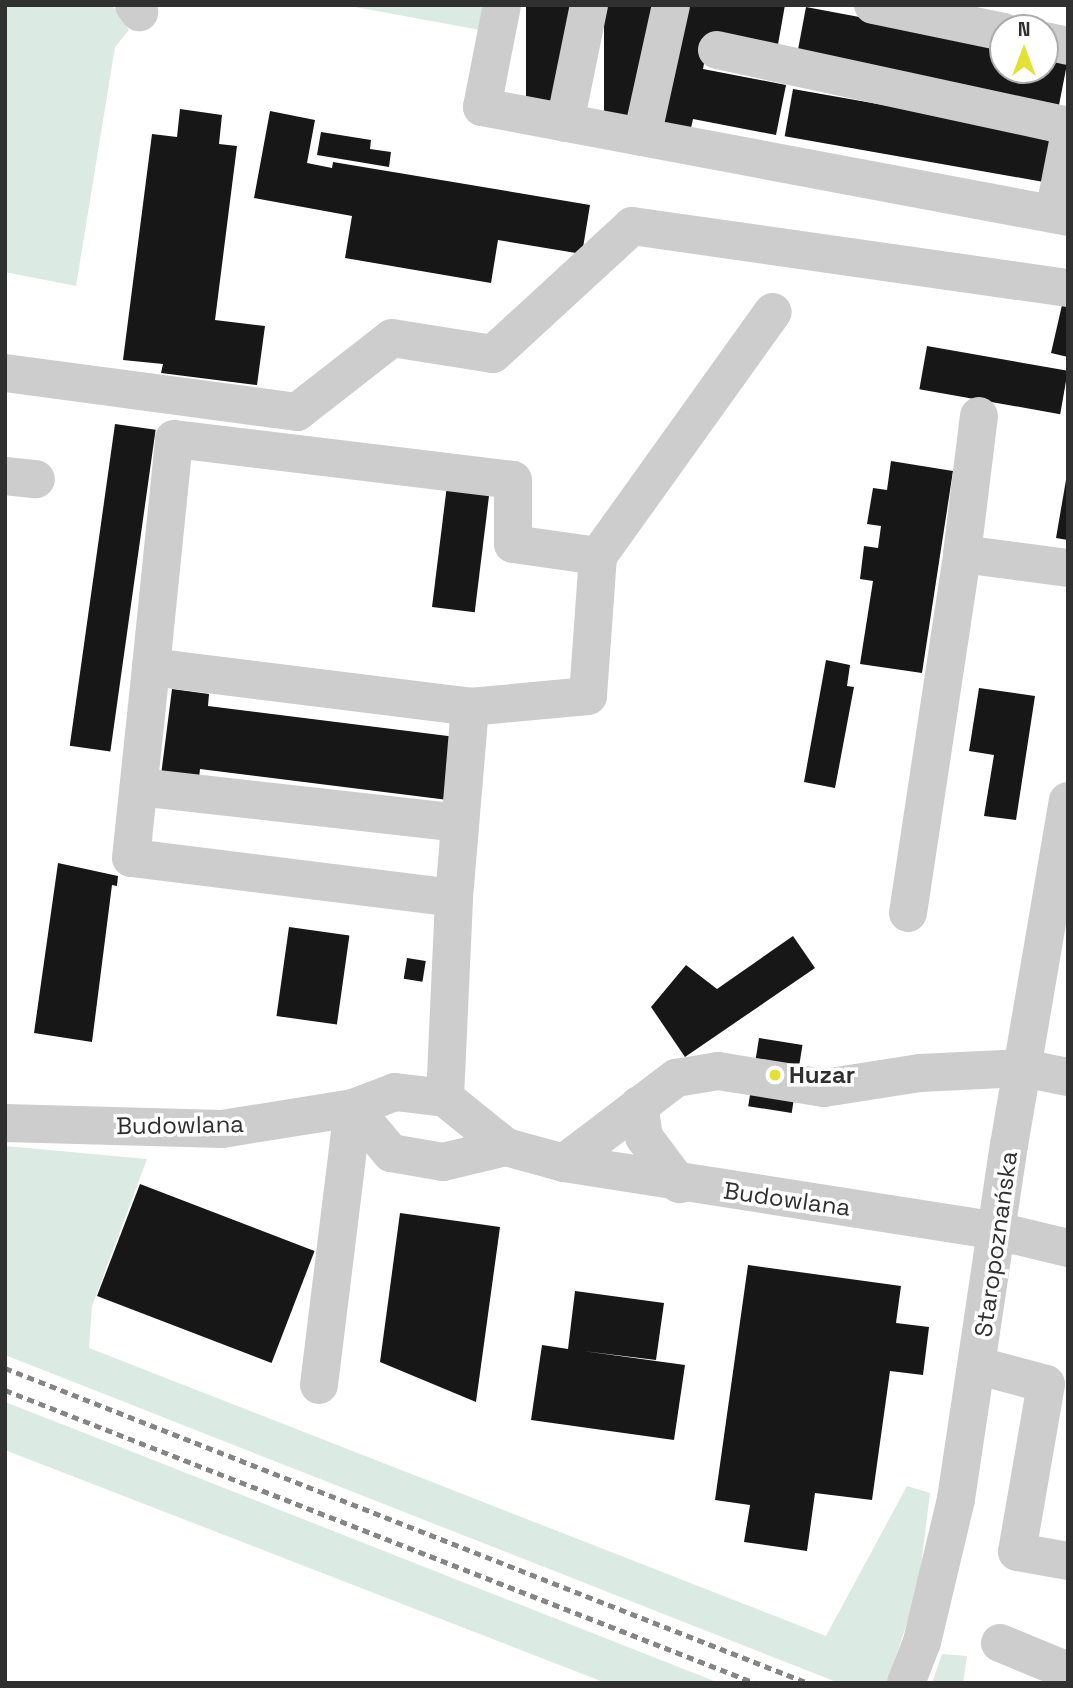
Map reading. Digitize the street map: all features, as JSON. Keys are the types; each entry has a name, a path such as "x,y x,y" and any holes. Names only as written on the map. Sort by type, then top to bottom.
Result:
{"street":[{"path":"502,5 482,107 1061,215 1068,142"},
{"path":"565,123 589,5"},
{"path":"642,137 671,5"},
{"path":"873,5 989,29"},
{"path":"717,50 1068,126"},
{"path":"5,373 297,412 392,338 492,354 632,226 1068,288"},
{"path":"151,667 470,707 588,696 597,556 773,312"},
{"path":"908,913 962,554 979,416"},
{"path":"454,898 131,858 174,439 513,480 513,544 597,556"},
{"path":"962,554 1068,568"},
{"path":"444,1098 454,898 470,707"},
{"path":"139,787 460,823"},
{"name":"Staropoznańska","path":"906,1683 922,1642 943,1563 979,1366 1023,1068 1058,914 1068,801"},
{"path":"564,1163 602,1139 639,1105 676,1078 718,1072 824,1088 920,1073 1023,1068 1068,1077"},
{"name":"Budowlana","path":"5,1123 222,1129 353,1108 395,1092 444,1098 506,1147 564,1163 679,1184 997,1231 1068,1248"},
{"path":"639,1105 644,1138 679,1184"},
{"path":"319,1385 353,1108"},
{"name":"Budowlana","path":"353,1108 391,1153 443,1162 506,1147"},
{"path":"979,1366 1046,1384 1017,1552 1068,1561"},
{"path":"1000,1643 1068,1671"}],"shaded area":[{"path":"5,5 112,5 129,30 115,47 76,286 5,272"},
{"path":"344,5 490,5 486,31"},
{"path":"5,1146 147,1159 92,1306 89,1348 826,1636 907,1486 930,1493 918,1590 887,1683 839,1683 5,1355"},
{"path":"5,1402 719,1683 606,1683 5,1450"},
{"path":"942,1654 967,1656 963,1683 932,1683"}],"building":[{"path":"526,5 576,5 576,104 526,104"},
{"path":"604,5 658,5 658,119 604,119"},
{"path":"685,5 785,5 777,50 709,37 703,69 786,85 776,135 693,119 689,137 661,132"},
{"path":"806,7 989,41 989,84 1059,84 1059,56 1068,59 1059,105 797,55"},
{"path":"793,89 1055,135 1047,182 785,136"},
{"path":"180,109 222,115 219,144 237,146 215,320 265,326 257,385 161,373 163,364 123,360 152,134 177,137"},
{"path":"270,111 315,120 307,163 332,168 333,162 590,205 582,254 498,240 491,283 345,258 352,216 254,198"},
{"path":"321,132 371,140 370,149 391,152 389,167 317,155"},
{"path":"1062,305 1068,306 1068,357 1051,353"},
{"path":"927,346 1068,371 1060,414 919,389"},
{"path":"115,424 156,430 110,752 70,746"},
{"path":"891,461 953,471 922,673 860,664 873,581 860,579 864,546 878,548 881,526 867,524 873,488 887,490"},
{"path":"448,477 491,482 475,612 432,607"},
{"path":"1066,480 1068,481 1068,540 1056,538"},
{"path":"826,660 850,665 847,686 854,687 835,788 804,782"},
{"path":"979,688 1035,696 1016,820 984,816 994,755 969,751"},
{"path":"172,689 209,694 208,706 456,737 448,800 200,769 198,787 160,783"},
{"path":"58,863 118,876 117,886 112,885 92,1042 34,1033"},
{"path":"289,927 349,935 337,1025 276,1016"},
{"path":"793,936 815,968 685,1057 651,1007 686,965 717,989"},
{"path":"407,958 426,961 422,982 404,979"},
{"name":"Huzar","path":"759,1038 802,1045 792,1113 748,1106"},
{"path":"140,1184 315,1251 272,1363 97,1296"},
{"path":"400,1213 500,1227 476,1402 380,1362"},
{"path":"748,1265 901,1286 896,1323 929,1327 923,1375 890,1371 872,1500 815,1493 807,1551 744,1542 750,1505 715,1500"},
{"path":"575,1291 664,1303 656,1360 583,1351 685,1365 674,1440 531,1420 542,1345 568,1349"}],"railway":[{"path":"5,1368 808,1683"},
{"path":"5,1390 755,1683"}],"place":[{"name":"Huzar","path":"775,1075"}]}
